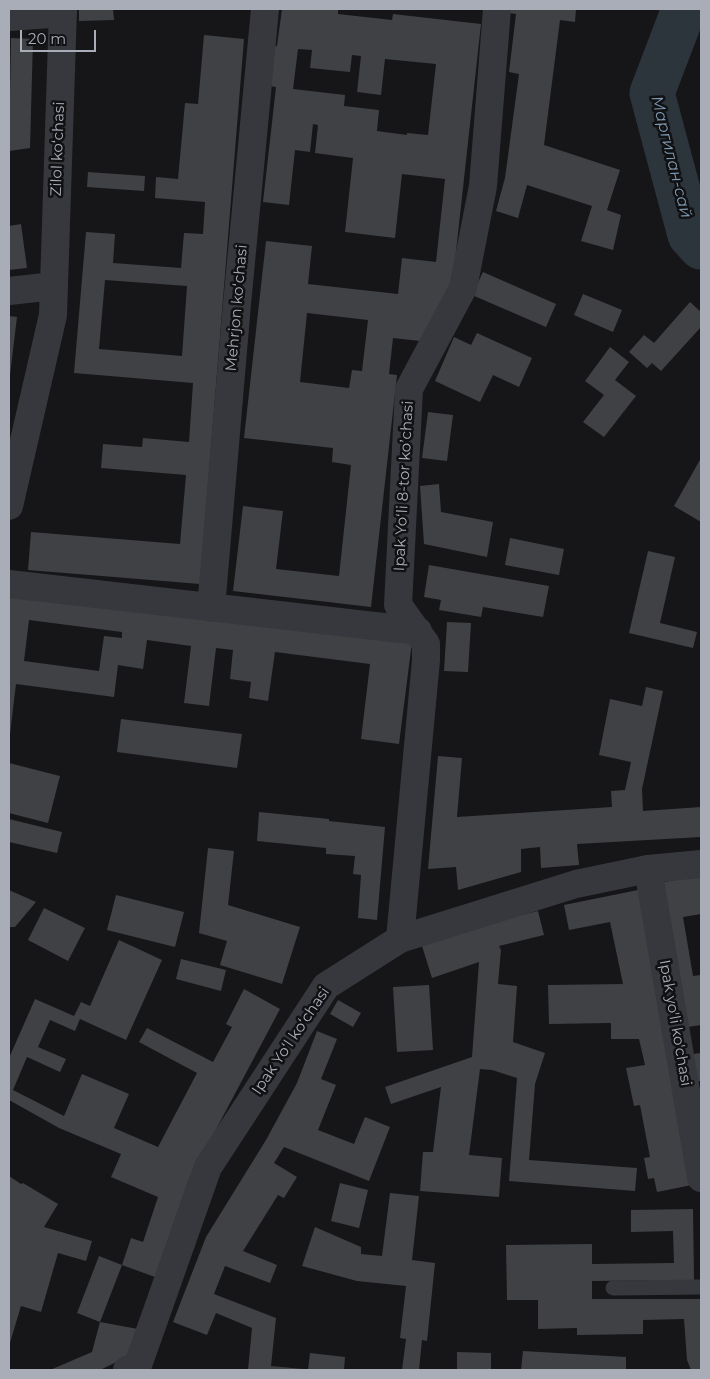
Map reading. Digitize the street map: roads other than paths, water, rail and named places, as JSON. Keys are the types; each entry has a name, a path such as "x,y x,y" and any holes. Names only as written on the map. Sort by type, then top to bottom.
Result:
{"street":[{"name":"Mehrjon koʻchasi","path":"210,608 265,9"},
{"name":"Ipak Yoʻli 8-tor koʼchasi","path":"400,939 426,660 426,644 398,606 409,389 463,288 483,186 498,9"},
{"name":"Zilol ko‘chasi","path":"9,17 63,11 53,315 9,506"},
{"path":"9,291 54,286"},
{"path":"9,584 418,632"},
{"name":"Ipak Yoʻl koʻchasi","path":"135,1368 208,1167 326,986 400,939 576,884 648,869 701,864"},
{"name":"Ipak yo'li ko'chasi","path":"648,869 700,1162"}],"lane":[{"path":"613,1288 701,1287"}],"waterway":[{"name":"Маргилан-сай","path":"684,9 652,93 690,235 701,247"}]}
